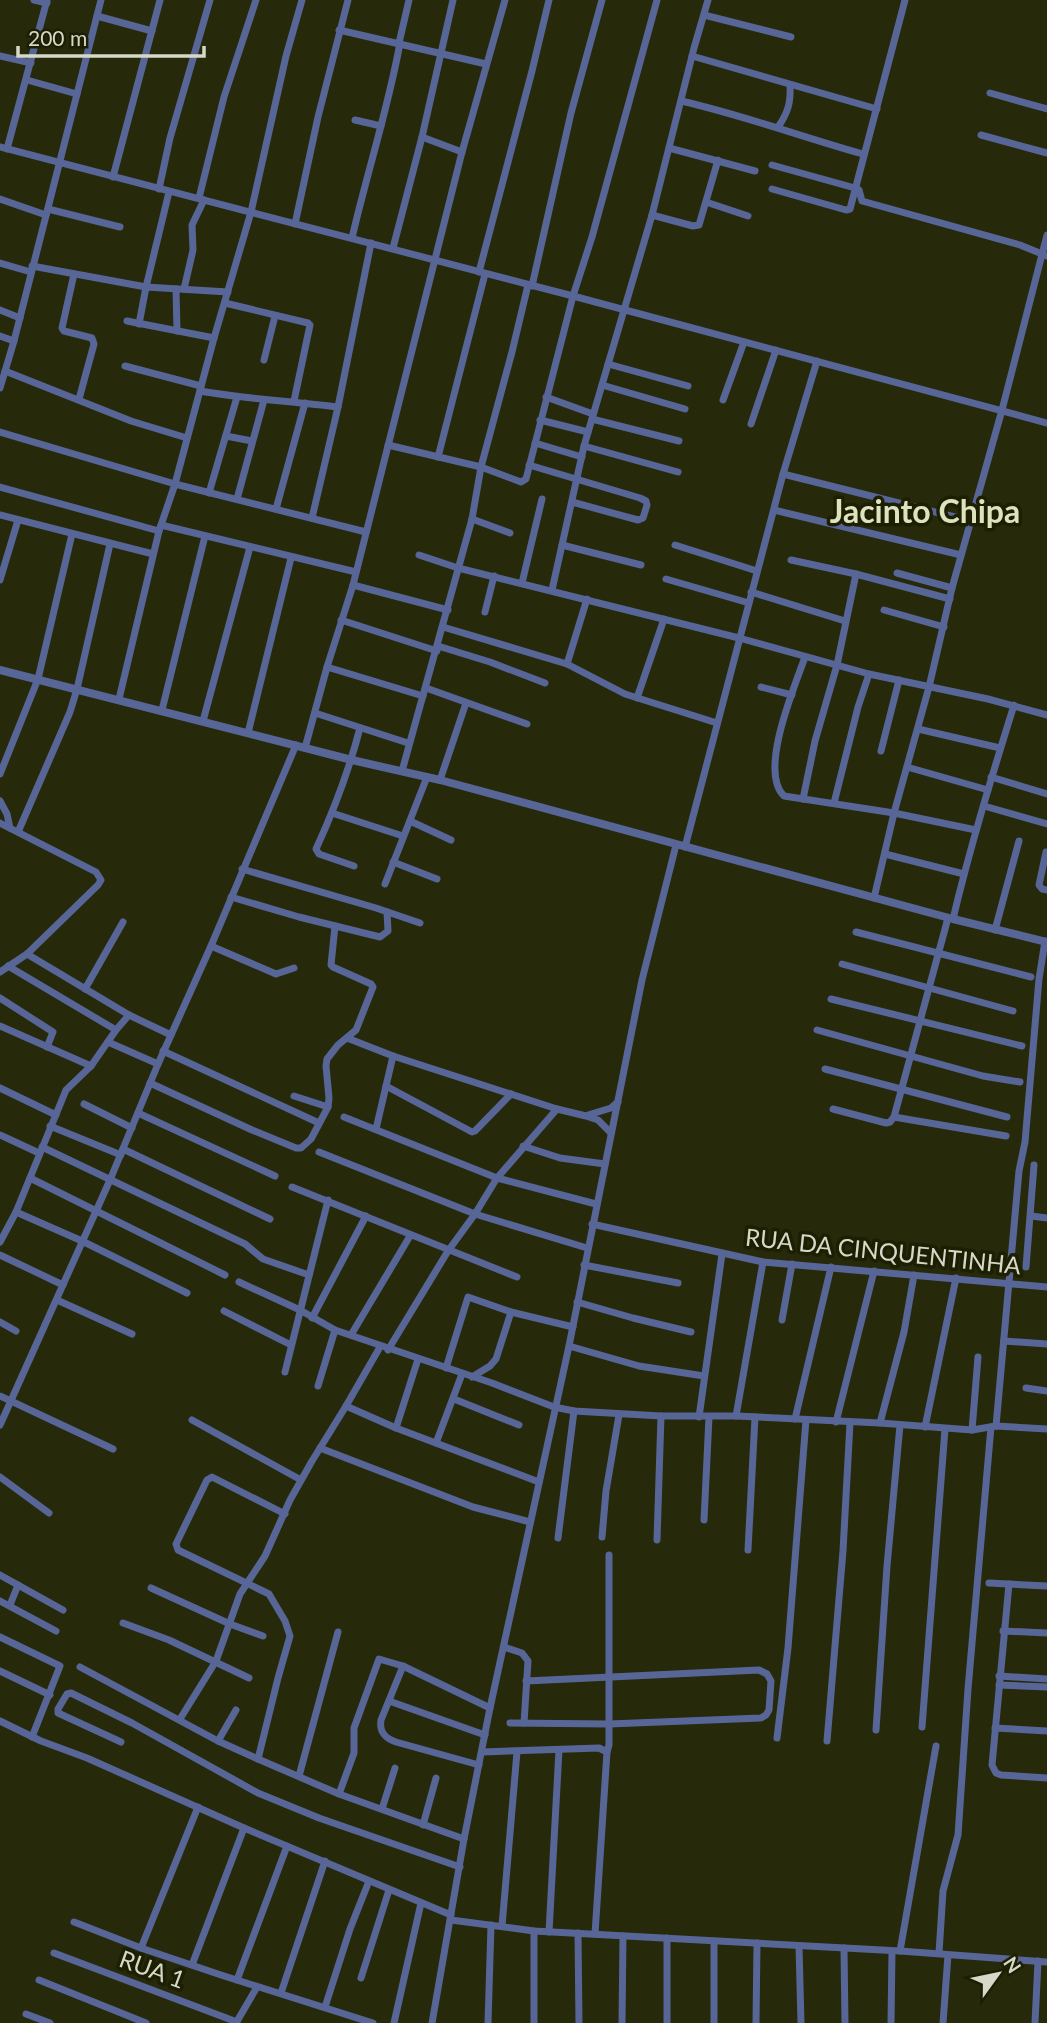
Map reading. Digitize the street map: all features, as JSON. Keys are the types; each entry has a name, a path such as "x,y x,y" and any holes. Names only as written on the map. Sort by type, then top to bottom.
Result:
{"street":[{"path":"34,0 47,1 27,80 4,148 393,248 1047,423"},
{"path":"1,382 14,341 101,0"},
{"path":"113,177 160,0"},
{"path":"159,189 170,138 210,0"},
{"path":"177,331 180,289 192,256 192,225 201,199 224,97 256,0"},
{"path":"119,699 160,528 175,484 251,212 286,56 302,0"},
{"path":"295,223 318,117 348,0"},
{"path":"352,238 382,126 409,0"},
{"path":"393,248 453,0"},
{"path":"0,1425 110,1181 242,869 315,713 353,585 462,152 505,0"},
{"path":"438,457 455,397 482,273 549,0"},
{"path":"402,771 472,519 481,467 602,0"},
{"path":"388,445 481,467 521,482 526,479 573,296 596,226 657,0"},
{"path":"552,590 584,446 652,215 708,0"},
{"path":"772,189 848,210 905,0"},
{"path":"704,15 791,37"},
{"path":"97,16 152,31"},
{"path":"339,30 486,64"},
{"path":"0,56 31,63"},
{"path":"692,56 877,109"},
{"path":"27,80 77,94"},
{"path":"778,127 790,103 790,85"},
{"path":"989,93 1047,109"},
{"path":"681,101 778,127 863,154"},
{"path":"355,120 382,126"},
{"path":"981,135 1047,153"},
{"path":"422,137 462,152"},
{"path":"669,148 755,171"},
{"path":"652,215 696,226 701,222 718,160"},
{"path":"772,165 855,188 859,190 862,201 1020,245 1044,255"},
{"path":"139,324 169,192"},
{"path":"0,199 120,227"},
{"path":"706,202 748,216"},
{"path":"874,898 961,555 1044,255 1047,235"},
{"path":"312,518 338,407 371,243"},
{"path":"0,263 146,287 228,292"},
{"path":"74,274 62,328 64,331 91,337 94,344 79,400"},
{"path":"225,303 310,325 294,401"},
{"path":"0,310 20,318"},
{"path":"264,360 275,316"},
{"path":"127,321 214,338"},
{"path":"0,336 14,341"},
{"path":"723,400 744,341"},
{"path":"751,424 776,350"},
{"path":"432,2023 481,1752 573,1327 642,980 817,361"},
{"path":"608,365 688,386"},
{"path":"125,366 200,389 237,397 338,407"},
{"path":"5,371 131,421 187,438"},
{"path":"603,385 685,409"},
{"path":"209,493 237,397"},
{"path":"546,397 593,417 679,441"},
{"path":"237,499 264,400"},
{"path":"276,509 305,403"},
{"path":"540,420 589,432"},
{"path":"0,432 175,484 366,532"},
{"path":"226,436 252,441"},
{"path":"535,443 582,457"},
{"path":"584,446 678,472"},
{"path":"529,465 640,498 646,501 646,505 643,518 638,520 572,502"},
{"path":"783,474 971,522"},
{"path":"0,486 160,528 356,572"},
{"path":"522,583 541,499"},
{"path":"774,510 961,555"},
{"path":"0,515 153,554"},
{"path":"472,519 510,533"},
{"path":"0,580 18,520"},
{"path":"0,774 38,679 72,534"},
{"path":"162,710 205,536"},
{"path":"14,830 70,712 110,544"},
{"path":"562,545 641,565"},
{"path":"675,545 757,571"},
{"path":"203,721 250,547"},
{"path":"419,555 458,568 739,638 869,674 1014,705 1047,715"},
{"path":"248,733 291,558"},
{"path":"792,560 950,599"},
{"path":"897,573 953,588"},
{"path":"803,799 815,741 837,665 856,574"},
{"path":"485,612 494,576"},
{"path":"666,579 748,603"},
{"path":"353,585 448,610"},
{"path":"751,592 845,621"},
{"path":"567,664 587,599"},
{"path":"884,610 944,627"},
{"path":"637,698 664,619"},
{"path":"341,620 490,662 545,683"},
{"path":"443,627 567,664 637,698 716,723"},
{"path":"805,657 776,755 775,779 779,791 784,796 894,813 976,830"},
{"path":"327,667 466,703 527,724"},
{"path":"0,670 440,780 1046,942 1039,979 1025,1142 1019,1171 1010,1284 993,1426 968,1689 958,1835 943,1891 943,2023"},
{"path":"834,803 869,674"},
{"path":"881,751 899,680"},
{"path":"761,687 792,695"},
{"path":"440,780 466,703"},
{"path":"833,1110 886,1123 894,1116 938,953 951,918 1014,705"},
{"path":"315,713 408,743"},
{"path":"354,866 316,852 316,849 352,760 360,728"},
{"path":"918,729 1000,748"},
{"path":"907,767 988,790"},
{"path":"385,884 427,777"},
{"path":"991,778 1047,793"},
{"path":"0,801 14,830"},
{"path":"984,806 1047,824"},
{"path":"332,813 403,836"},
{"path":"410,821 451,841"},
{"path":"0,822 96,872 100,877 98,885 27,954 0,972"},
{"path":"995,930 1019,841"},
{"path":"1046,852 1039,885 1047,890"},
{"path":"885,854 964,874"},
{"path":"393,862 437,879"},
{"path":"242,869 420,923"},
{"path":"231,897 335,926 383,936 388,931 387,912"},
{"path":"85,989 123,922"},
{"path":"150,1083 296,1148 305,1146 328,1107 326,1063 338,1045 359,1026 373,986 331,965 335,926"},
{"path":"856,932 1031,977"},
{"path":"211,946 276,974 294,968"},
{"path":"27,954 130,1015 171,1035"},
{"path":"842,964 1013,1011"},
{"path":"8,966 116,1030"},
{"path":"0,998 52,1032 47,1047"},
{"path":"831,999 1022,1046"},
{"path":"1,1236 16,1212 69,1085 91,1066 130,1015"},
{"path":"0,1026 91,1066"},
{"path":"817,1030 983,1076 1020,1082"},
{"path":"347,1038 393,1056 598,1120 611,1133"},
{"path":"108,1042 158,1063"},
{"path":"163,1051 319,1123"},
{"path":"376,1129 393,1056"},
{"path":"825,1069 1007,1117"},
{"path":"386,1086 472,1132 511,1094"},
{"path":"0,1088 56,1115"},
{"path":"294,1096 328,1107"},
{"path":"586,1116 611,1108 619,1102"},
{"path":"84,1104 132,1128"},
{"path":"180,1719 216,1661 240,1594 265,1556 301,1480 320,1448 497,1178 557,1109"},
{"path":"138,1113 275,1177"},
{"path":"894,1116 1006,1136"},
{"path":"344,1117 497,1178 596,1204"},
{"path":"50,1126 122,1152 271,1219"},
{"path":"0,1135 41,1150 244,1244 263,1259 309,1275"},
{"path":"523,1146 560,1158 605,1164"},
{"path":"319,1152 475,1214 587,1248"},
{"path":"1026,1268 1034,1165"},
{"path":"30,1178 225,1275"},
{"path":"292,1187 517,1277"},
{"path":"285,1372 328,1200"},
{"path":"16,1212 187,1293"},
{"path":"312,1318 366,1216"},
{"path":"1031,1216 1047,1218"},
{"name":"RUA DA CINQUENTINHA","path":"592,1224 763,1262 1047,1287"},
{"path":"351,1335 410,1236"},
{"path":"699,1417 722,1254"},
{"path":"0,1255 63,1285"},
{"path":"736,1416 763,1262"},
{"path":"782,1320 792,1264"},
{"path":"584,1265 678,1283"},
{"path":"795,1419 831,1267"},
{"path":"836,1422 874,1271"},
{"path":"880,1423 904,1332 914,1275"},
{"path":"925,1427 956,1278"},
{"path":"239,1282 300,1310 335,1331 554,1407 574,1411 619,1415 736,1416 945,1429 972,1430 993,1426 1047,1429"},
{"path":"446,1368 468,1297 511,1312 573,1327"},
{"path":"57,1300 132,1334"},
{"path":"577,1302 691,1332"},
{"path":"224,1311 291,1345"},
{"path":"472,1377 495,1362 511,1312"},
{"path":"0,1322 16,1331"},
{"path":"318,1386 335,1331"},
{"path":"1004,1341 1047,1344"},
{"path":"569,1346 639,1366 704,1376"},
{"path":"972,1430 978,1357"},
{"path":"396,1428 418,1359"},
{"path":"436,1443 462,1374"},
{"path":"1026,1388 1047,1391"},
{"path":"0,1396 113,1449"},
{"path":"454,1399 519,1425"},
{"path":"346,1406 396,1428 539,1482"},
{"path":"558,1538 574,1411"},
{"path":"603,1537 619,1415"},
{"path":"657,1540 661,1416"},
{"path":"704,1521 709,1417"},
{"path":"748,1550 755,1417"},
{"path":"192,1420 301,1480"},
{"path":"776,1738 788,1648 806,1420"},
{"path":"827,1741 844,1538 850,1423"},
{"path":"876,1730 900,1425"},
{"path":"922,1727 945,1429"},
{"path":"320,1448 473,1507 530,1522"},
{"path":"0,1477 49,1513"},
{"path":"258,1759 290,1636 289,1628 272,1597 177,1548 176,1544 207,1480 215,1477 285,1514"},
{"path":"595,1934 609,1745 609,1555"},
{"path":"0,1575 63,1611"},
{"path":"989,1583 1047,1586"},
{"path":"1009,1584 992,1765 996,1773 1005,1776 1047,1778"},
{"path":"10,1605 18,1585"},
{"path":"151,1588 263,1636"},
{"path":"0,1601 56,1631"},
{"path":"122,1623 169,1640 249,1678"},
{"path":"299,1776 338,1632"},
{"path":"1003,1632 1047,1633"},
{"path":"0,1637 60,1665 32,1737"},
{"path":"504,1647 526,1657 524,1723"},
{"path":"339,1794 354,1753 354,1728 377,1661 381,1659 402,1666 491,1708"},
{"path":"402,1666 380,1726 382,1733 386,1738 479,1765"},
{"path":"80,1667 218,1741 258,1759 339,1794 464,1839"},
{"path":"510,1723 609,1724 761,1718 769,1710 771,1681 767,1674 759,1670 526,1681"},
{"path":"0,1671 50,1695"},
{"path":"999,1681 1047,1679"},
{"path":"999,1681 1047,1686"},
{"path":"121,1742 58,1713 67,1693 132,1723 258,1793 319,1818 460,1867"},
{"path":"389,1702 485,1735"},
{"path":"218,1741 236,1710"},
{"path":"0,1721 451,1917 534,1931 1047,1962"},
{"path":"995,1728 1047,1731"},
{"path":"891,2023 896,1951 936,1746"},
{"path":"481,1752 598,1748 607,1752"},
{"path":"549,1932 559,1750"},
{"path":"502,1926 517,1752"},
{"path":"382,1809 395,1768"},
{"path":"423,1825 436,1778"},
{"path":"141,1948 198,1807"},
{"path":"192,1965 244,1828"},
{"path":"237,1980 286,1846"},
{"path":"281,1993 325,1861"},
{"path":"325,2007 350,1929 369,1881"},
{"path":"361,1978 389,1890"},
{"path":"394,2023 421,1903"},
{"path":"74,1922 141,1948 373,2023"},
{"path":"488,2023 491,1925"},
{"path":"534,1931 534,2023"},
{"path":"578,1933 579,2023"},
{"path":"622,2023 623,1936"},
{"path":"667,1938 667,2023"},
{"path":"713,2023 714,1941"},
{"path":"756,2023 757,1943"},
{"path":"799,1946 801,2023"},
{"path":"844,1948 845,2023"},
{"name":"RUA 1","path":"54,1953 237,2022"},
{"path":"1035,2023 1038,1961"},
{"path":"1038,1972 1047,1973"},
{"path":"38,1980 146,2023"},
{"path":"237,2022 257,1987"},
{"path":"26,2014 50,2023"}],"district":[{"name":"Jacinto Chipa","path":"925,512"}]}
